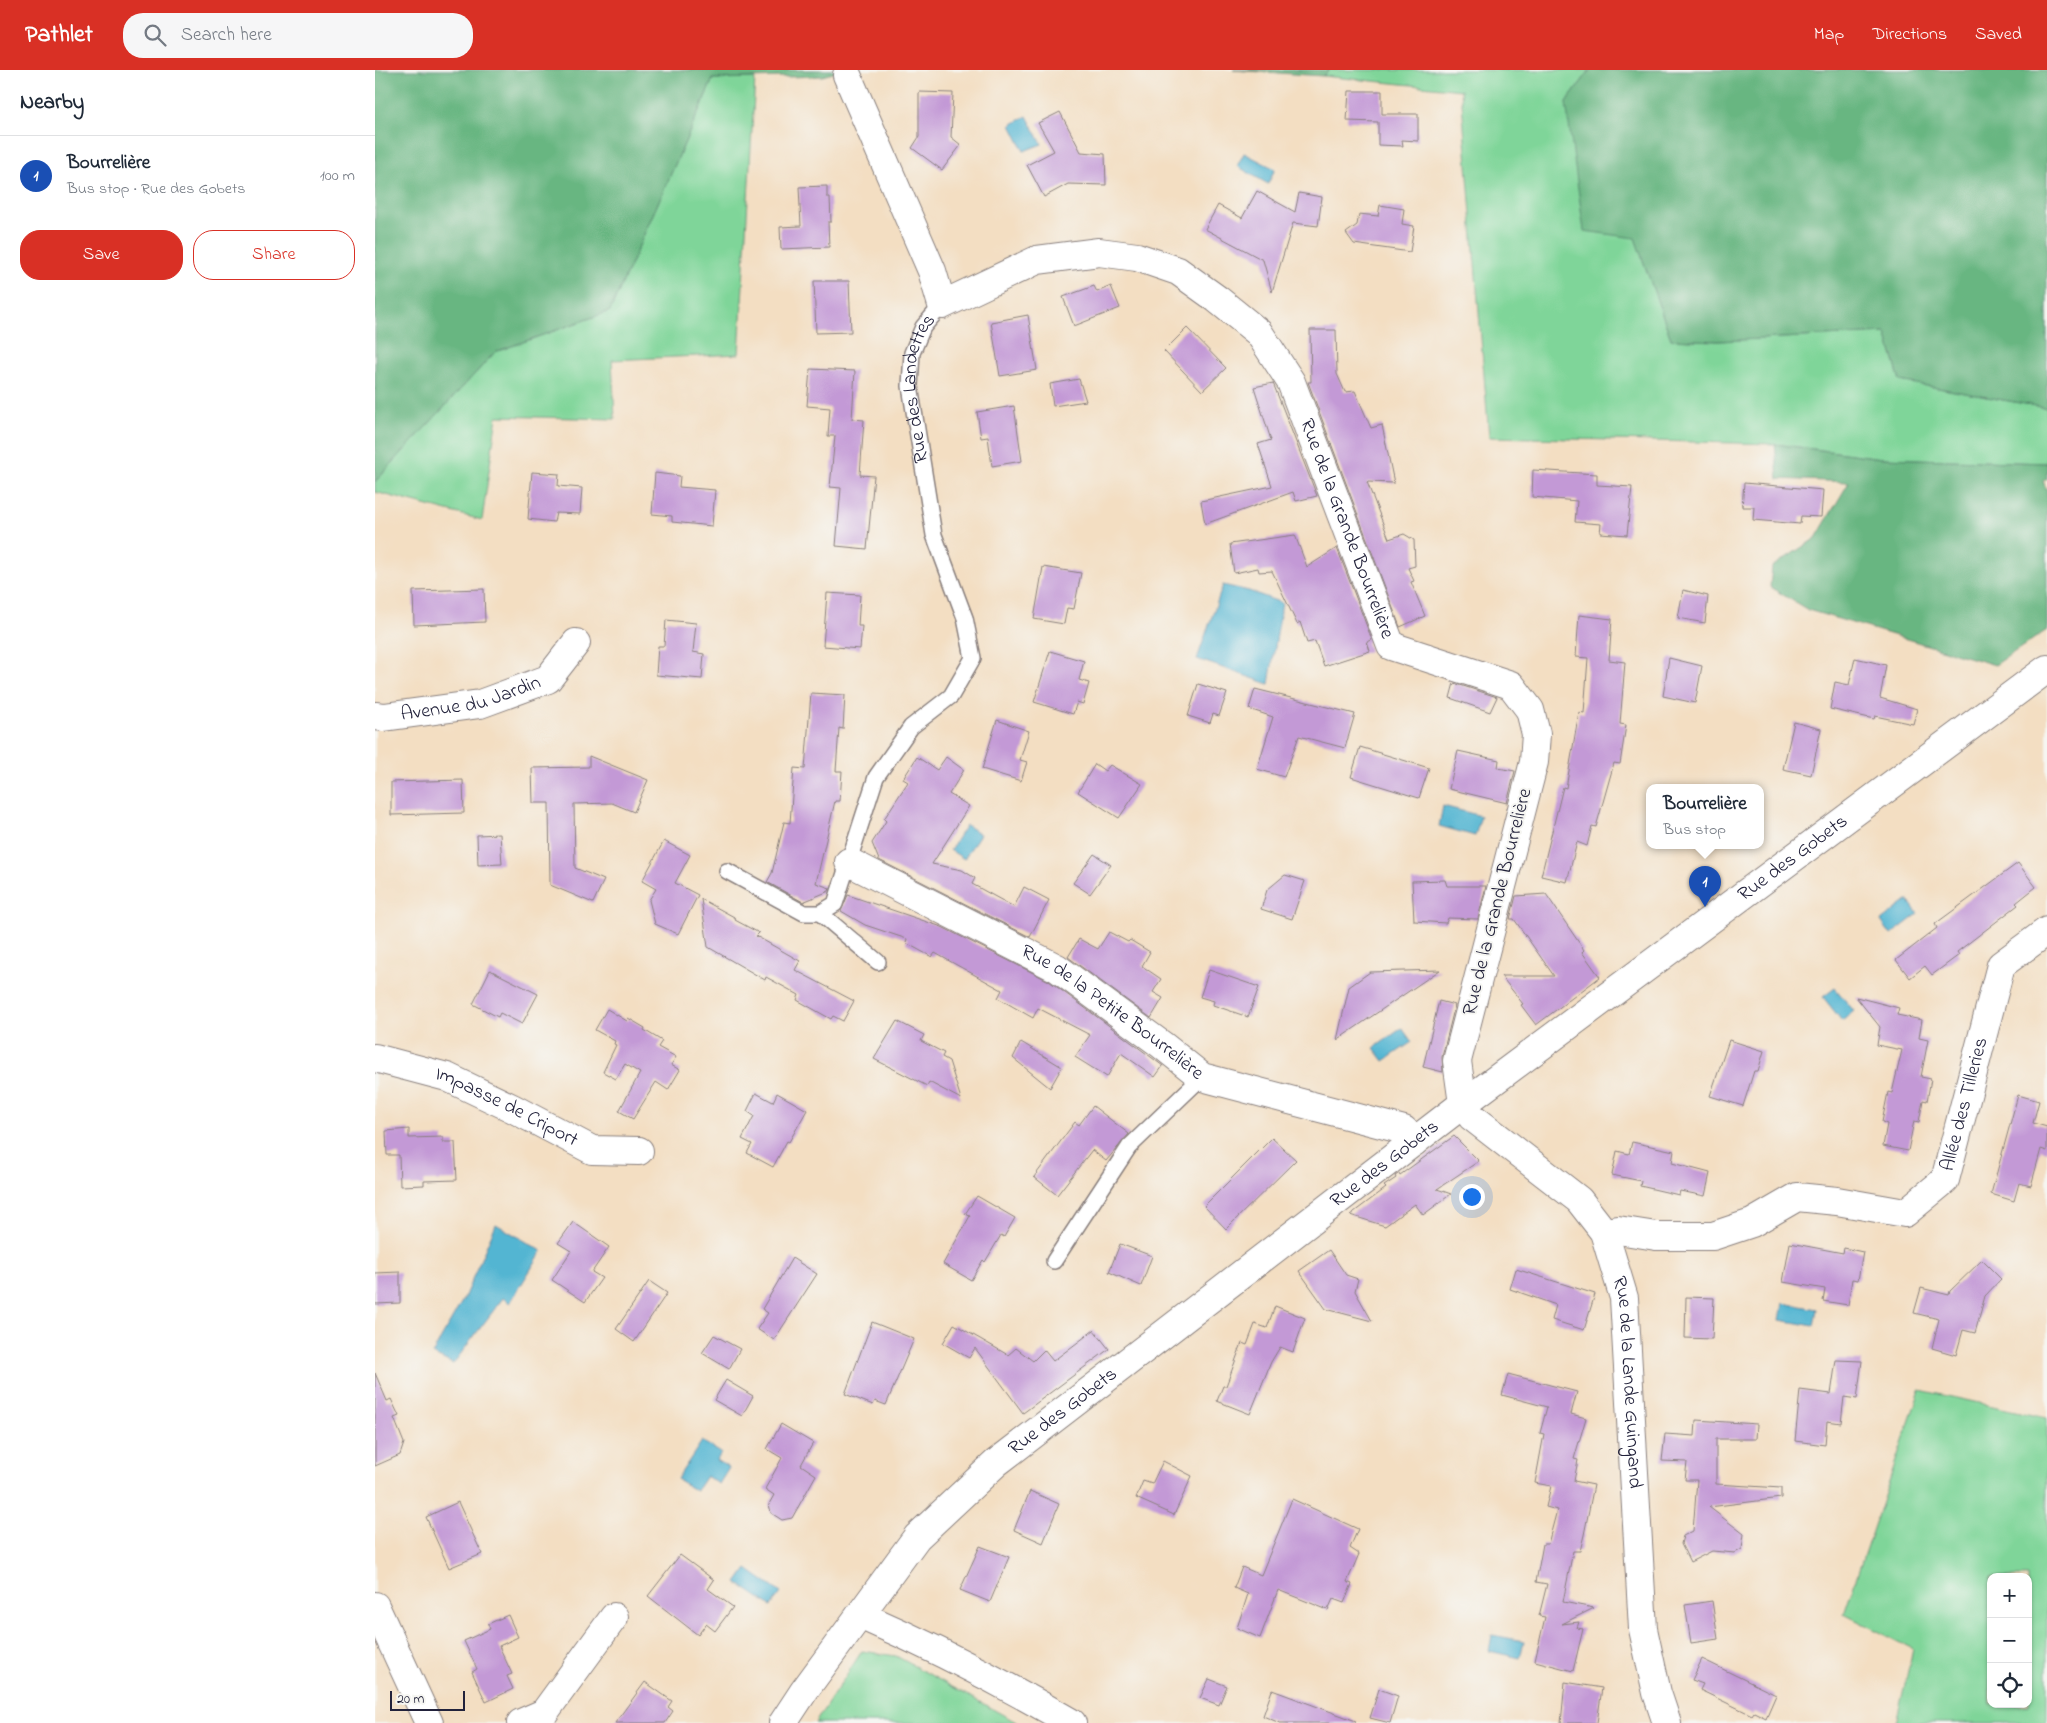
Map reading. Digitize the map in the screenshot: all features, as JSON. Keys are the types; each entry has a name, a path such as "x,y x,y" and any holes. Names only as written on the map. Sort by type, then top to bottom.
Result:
{"street":[{"name":"Rue des Landettes","path":"847,75 932,271 942,305"},
{"name":"Rue de la Grande Bourrelière","path":"942,305 1037,260 1099,252 1137,257 1178,271 1259,333 1291,382 1391,646 1511,685 1530,710 1536,734 1534,762 1457,1061 1463,1104"},
{"name":"Avenue du Jardin","path":"375,716 384,717 480,704 548,679 576,643"},
{"name":"Rue des Gobets","path":"783,1723 804,1691 917,1537 996,1463 1463,1104 2047,669"},
{"name":"Rue de la Petite Bourrelière","path":"849,862 1057,968 1162,1045 1201,1077 1404,1130 1414,1142"},
{"name":"Allée des Tilleries","path":"1605,1232 1618,1230 1656,1236 1713,1236 1753,1223 1797,1197 1837,1201 1905,1213 1945,1180 2001,965 2047,931"},
{"name":"Impasse de Criport","path":"375,1058 447,1077 512,1108 592,1150 639,1151"},
{"name":"Rue de la Lande Guingand","path":"1463,1104 1472,1117 1579,1200 1605,1232 1624,1298 1643,1629 1657,1693 1667,1723"},
{"path":"375,1606 429,1723"},
{"path":"860,1615 937,1649 1010,1686 1073,1723"},
{"path":"521,1723 544,1712 614,1617"}],"lane":[{"name":"Rue des Landettes","path":"849,862 876,776 911,727 951,696 973,658 965,618 934,535 910,386 912,353 923,327 942,305"},
{"path":"727,871 804,913 820,913 835,904 849,862"},
{"path":"820,913 879,962"},
{"path":"1054,1261 1129,1147 1201,1077"}],"green space":[{"path":"375,70 844,70 822,76 713,79 610,311 495,352 375,482"},
{"path":"1233,70 1330,70 1323,76"},
{"path":"1330,70 1590,70 1566,103 1635,237 1671,339 1718,341 1886,333 1900,381 2047,408 2047,463 1882,458 1775,444 1489,437 1461,90 1323,76"},
{"path":"1590,70 2047,70 2047,408 1900,381 1886,333 1718,341 1671,339 1635,238 1584,231 1566,103"},
{"path":"755,78 739,354 612,360 615,419 497,416 482,520 375,492 375,482 495,352 610,311 713,79"},
{"path":"1775,444 1882,458 2047,463 2047,479 2043,481 2047,490 2047,630 1995,665 1808,610 1770,587 1772,567 1816,538 1849,482 1778,479"},
{"path":"1920,1390 2047,1418 2047,1723 1896,1723 1913,1649 1844,1614"},
{"path":"862,1651 896,1656 1018,1723 815,1723"}],"water":[{"path":"1027,116 1042,144 1024,151 1011,125"},
{"path":"1244,153 1275,169 1268,184 1237,166"},
{"path":"1223,585 1249,591 1282,603 1269,684 1197,659"},
{"path":"1443,806 1481,816 1475,836 1439,826"},
{"path":"966,825 980,834 964,859 950,850"},
{"path":"1908,900 1918,914 1891,935 1881,921"},
{"path":"1835,988 1854,1011 1842,1021 1823,997"},
{"path":"1402,1028 1412,1042 1384,1061 1374,1048"},
{"path":"496,1224 542,1251 510,1303 503,1298 453,1364 432,1354 464,1298"},
{"path":"1783,1303 1817,1309 1814,1326 1780,1320"},
{"path":"702,1441 721,1453 717,1460 729,1468 719,1484 706,1476 696,1491 677,1479"},
{"path":"747,1569 781,1593 771,1606 737,1583"},
{"path":"1492,1635 1524,1641 1520,1658 1489,1651"}],"building":[{"path":"1349,91 1382,91 1382,114 1418,114 1418,141 1402,140 1403,146 1378,145 1378,122 1347,121"},
{"path":"919,92 953,93 951,137 961,145 942,170 912,148 919,137"},
{"path":"1060,112 1081,152 1105,154 1106,185 1068,184 1044,197 1027,165 1054,151 1038,123"},
{"path":"827,186 827,197 830,197 831,222 828,222 829,247 781,249 780,227 801,226 799,187"},
{"path":"1257,191 1295,212 1299,193 1322,197 1318,226 1293,223 1272,292 1263,260 1205,229 1218,205 1242,218"},
{"path":"1380,205 1404,209 1402,224 1414,226 1410,252 1354,244 1346,233 1357,225 1359,214 1378,216"},
{"path":"814,281 849,281 851,332 816,333"},
{"path":"1094,286 1097,292 1111,286 1120,308 1074,326 1063,297"},
{"path":"1028,315 1037,370 1000,376 991,322"},
{"path":"1187,328 1226,368 1202,391 1164,351"},
{"path":"1310,330 1336,330 1337,374 1345,392 1355,391 1371,428 1382,425 1394,483 1367,482 1389,539 1404,534 1414,540 1415,566 1408,568 1414,581 1411,582 1425,616 1400,627 1308,382 1311,382"},
{"path":"810,369 855,371 852,419 864,420 860,475 874,476 867,549 836,546 841,488 830,487 835,436 828,436 830,408 807,406"},
{"path":"1079,379 1086,401 1053,406 1050,384"},
{"path":"1273,383 1317,496 1296,501 1293,492 1205,524 1201,501 1272,486 1258,444 1271,440 1254,387"},
{"path":"1014,406 1022,461 992,466 988,437 981,438 977,412"},
{"path":"1533,470 1597,474 1597,485 1632,487 1627,535 1600,533 1601,524 1575,522 1577,501 1532,497"},
{"path":"532,472 559,474 558,486 582,488 580,514 556,513 554,522 528,519"},
{"path":"655,473 680,476 679,487 715,490 712,526 672,522 672,516 652,514"},
{"path":"1744,483 1823,490 1821,517 1801,516 1800,524 1753,520 1754,507 1742,507"},
{"path":"1295,535 1307,567 1337,548 1372,640 1367,642 1370,651 1324,666 1315,641 1307,643 1300,622 1297,624 1272,571 1259,572 1258,568 1234,573 1230,544"},
{"path":"1043,567 1081,573 1074,609 1067,608 1064,624 1034,619"},
{"path":"484,589 485,622 414,625 413,591"},
{"path":"1683,590 1708,596 1705,623 1678,618"},
{"path":"827,593 860,595 858,626 862,626 860,649 823,646"},
{"path":"1579,615 1612,619 1609,660 1625,662 1620,724 1626,725 1620,764 1614,763 1596,827 1592,826 1587,846 1577,842 1567,882 1541,876 1563,787 1566,788 1579,712 1584,713 1588,658 1576,657"},
{"path":"666,620 696,623 693,652 704,654 702,679 656,675 658,646 664,646"},
{"path":"1050,651 1084,661 1079,680 1089,683 1083,704 1077,702 1073,714 1034,702"},
{"path":"1669,658 1702,666 1695,703 1663,696"},
{"path":"1855,658 1886,665 1880,698 1917,709 1913,724 1875,716 1874,719 1830,709 1835,682 1849,685"},
{"path":"1454,683 1497,697 1490,712 1450,698"},
{"path":"1198,684 1227,693 1219,716 1213,714 1210,723 1188,716"},
{"path":"1255,689 1355,714 1345,748 1299,736 1284,777 1257,769 1273,717 1249,709"},
{"path":"811,693 845,695 843,729 839,728 836,771 842,771 840,801 835,801 816,883 830,888 829,891 803,902 767,882 772,873 784,822 790,823 794,768 805,769"},
{"path":"997,720 1029,731 1020,760 1027,762 1021,781 982,769"},
{"path":"1794,722 1821,729 1811,775 1783,769"},
{"path":"1360,747 1429,768 1419,798 1351,777"},
{"path":"1458,751 1499,760 1498,768 1515,771 1507,803 1449,789"},
{"path":"589,756 648,780 634,812 612,803 574,804 575,868 604,880 593,903 550,885 549,803 533,803 532,768 589,767"},
{"path":"917,757 937,770 946,757 964,770 949,794 969,806 932,864 962,870 975,878 972,884 1014,907 1024,887 1049,900 1030,937 879,860 872,843 886,821 884,819 908,782 903,779"},
{"path":"1095,764 1105,771 1110,765 1142,784 1119,818 1078,792"},
{"path":"463,780 464,813 391,815 391,782"},
{"path":"500,834 502,864 478,865 477,835"},
{"path":"664,841 690,855 675,883 698,895 678,934 655,924 649,900 656,889 642,881"},
{"path":"1094,854 1111,865 1090,894 1073,883"},
{"path":"2018,863 2036,887 2016,903 2018,905 1957,952 1959,955 1932,975 1925,966 1910,978 1896,960 1937,928 1935,924"},
{"path":"1285,875 1305,881 1292,919 1261,909 1267,890"},
{"path":"1445,880 1447,886 1486,886 1478,919 1448,918 1446,923 1414,921 1412,881"},
{"path":"1546,894 1600,977 1536,1025 1521,1005 1523,1004 1501,976 1554,976 1514,919 1510,919 1516,896"},
{"path":"848,895 942,927 1049,981 1163,1066 1155,1077 1121,1053 1107,1077 1075,1057 1090,1035 1038,1008 1033,1018 998,998 1002,990 935,953 932,957 906,943 907,939 865,925 841,911"},
{"path":"701,899 736,918 735,920 759,933 756,936 800,961 795,970 854,1001 843,1021 833,1016 831,1019 797,1000 799,995 766,977 765,980 708,947"},
{"path":"1109,932 1128,942 1130,940 1150,952 1142,966 1161,979 1153,992 1163,998 1151,1018 1068,957 1079,939 1098,949"},
{"path":"490,970 538,994 522,1024 500,1013 498,1017 473,1004"},
{"path":"1209,970 1259,987 1248,1017 1213,1005 1214,1001 1200,997"},
{"path":"1440,970 1337,1040 1349,987 1370,972"},
{"path":"1856,997 1899,1008 1897,1015 1922,1020 1919,1038 1928,1040 1921,1077 1931,1079 1927,1101 1923,1100 1919,1122 1914,1121 1908,1151 1883,1146 1887,1124 1882,1122 1888,1092 1892,1093 1902,1050 1877,1045 1880,1027"},
{"path":"1439,1001 1455,1005 1442,1057 1443,1072 1423,1067"},
{"path":"607,1009 627,1021 628,1018 662,1041 658,1047 676,1057 671,1065 680,1070 668,1090 656,1082 633,1119 619,1111 640,1073 625,1064 616,1079 603,1072 616,1045 614,1044 615,1041 595,1030"},
{"path":"897,1021 924,1035 921,1041 944,1053 942,1057 949,1061 961,1099 929,1082 927,1086 874,1059"},
{"path":"1729,1040 1764,1051 1758,1071 1754,1071 1743,1106 1710,1096"},
{"path":"1021,1042 1062,1067 1050,1088 1013,1058"},
{"path":"756,1093 773,1102 777,1093 807,1110 773,1167 747,1153 752,1144 742,1139 754,1116 747,1111"},
{"path":"2018,1095 2039,1101 2033,1123 2047,1127 2047,1151 2041,1149 2031,1186 2019,1183 2014,1201 1991,1194"},
{"path":"1093,1106 1129,1134 1106,1161 1092,1150 1057,1195 1034,1177 1075,1122 1079,1125"},
{"path":"409,1129 409,1138 443,1137 443,1142 455,1142 457,1180 424,1181 424,1185 400,1186 399,1155 387,1155 386,1131"},
{"path":"1454,1136 1479,1161 1437,1189 1451,1194 1423,1215 1415,1204 1385,1226 1350,1215 1386,1188 1384,1186 1396,1178 1395,1176 1400,1175"},
{"path":"1272,1138 1296,1160 1226,1229 1204,1206"},
{"path":"1632,1142 1674,1151 1672,1163 1710,1173 1705,1196 1680,1191 1679,1195 1640,1186 1641,1181 1612,1175 1617,1151 1629,1154"},
{"path":"977,1196 1015,1218 1004,1237 1001,1235 985,1262 983,1260 971,1280 943,1264 970,1216 965,1214"},
{"path":"573,1222 609,1247 592,1272 602,1278 585,1302 552,1280 571,1251 558,1243"},
{"path":"1790,1243 1843,1253 1844,1248 1863,1252 1858,1280 1852,1279 1848,1305 1823,1301 1825,1289 1783,1282"},
{"path":"1120,1244 1152,1256 1141,1286 1109,1272"},
{"path":"1329,1250 1346,1275 1358,1279 1355,1291 1372,1321 1326,1309 1299,1271"},
{"path":"792,1258 817,1274 774,1340 757,1329 768,1313 762,1309"},
{"path":"1982,1260 2001,1279 1985,1296 1975,1333 1963,1330 1956,1355 1932,1348 1939,1319 1914,1313 1921,1288 1949,1295 1950,1291"},
{"path":"1516,1269 1595,1294 1584,1330 1552,1320 1556,1305 1510,1289"},
{"path":"400,1272 400,1303 375,1304 375,1273"},
{"path":"649,1281 667,1293 634,1342 616,1329"},
{"path":"1686,1297 1714,1298 1712,1339 1685,1338"},
{"path":"1275,1306 1305,1318 1293,1352 1280,1347 1271,1362 1250,1414 1217,1401 1223,1386 1226,1386 1242,1343 1247,1345 1255,1324 1267,1328"},
{"path":"872,1322 914,1339 886,1405 875,1401 873,1405 845,1394"},
{"path":"954,1324 1008,1355 1016,1348 1033,1361 1044,1350 1053,1361 1094,1330 1109,1349 1023,1413 975,1348 969,1358 943,1343"},
{"path":"714,1335 740,1349 729,1369 702,1353"},
{"path":"1836,1360 1862,1361 1857,1399 1844,1397 1841,1423 1827,1421 1825,1445 1795,1441 1800,1390 1831,1394"},
{"path":"375,1373 387,1401 391,1399 399,1416 394,1418 404,1443 400,1455 375,1466"},
{"path":"1508,1374 1577,1392 1571,1414 1586,1418 1574,1459 1578,1460 1574,1481 1594,1485 1580,1551 1573,1551 1563,1602 1594,1608 1562,1624 1579,1622 1577,1628 1583,1629 1573,1671 1535,1661 1545,1617 1539,1616 1547,1584 1536,1582 1543,1544 1548,1544 1557,1510 1546,1507 1551,1486 1535,1483 1544,1434 1540,1433 1547,1407 1502,1395"},
{"path":"726,1380 753,1396 742,1416 714,1400"},
{"path":"1696,1420 1757,1424 1756,1439 1716,1439 1716,1484 1781,1488 1781,1498 1709,1507 1744,1534 1742,1549 1735,1553 1712,1551 1690,1562 1681,1544 1683,1536 1693,1531 1697,1480 1685,1480 1687,1462 1662,1461 1665,1434 1695,1436"},
{"path":"781,1424 813,1443 801,1465 816,1475 792,1518 782,1520 771,1513 769,1504 774,1495 765,1489 782,1458 767,1449"},
{"path":"1163,1461 1192,1476 1174,1515 1136,1498 1143,1481 1152,1484"},
{"path":"1030,1491 1059,1504 1043,1543 1014,1530"},
{"path":"1292,1499 1358,1529 1350,1548 1359,1554 1347,1582 1352,1584 1344,1603 1333,1599 1328,1610 1278,1590 1260,1638 1237,1628 1248,1594 1234,1588 1242,1567 1261,1575"},
{"path":"458,1502 482,1554 449,1568 426,1517"},
{"path":"980,1546 1009,1557 990,1602 960,1590"},
{"path":"680,1555 714,1580 708,1589 733,1607 715,1631 706,1624 698,1635 648,1596"},
{"path":"1712,1601 1718,1639 1691,1643 1685,1605"},
{"path":"508,1615 518,1637 499,1646 512,1674 507,1676 513,1689 486,1702 472,1672 477,1669 464,1641 490,1629 488,1624"},
{"path":"1702,1659 1776,1695 1766,1718 1754,1712 1752,1715 1700,1690 1703,1684 1692,1680"},
{"path":"1209,1679 1227,1686 1219,1705 1200,1698"},
{"path":"645,1682 672,1701 668,1707 673,1711 665,1723 615,1723"},
{"path":"1565,1682 1602,1688 1597,1723 1561,1723"},
{"path":"1379,1689 1398,1696 1390,1723 1370,1718"},
{"path":"1272,1690 1356,1721 1355,1723 1280,1723 1263,1716"}],"place":[{"name":"Bourrelière","path":"1705,907"}]}
